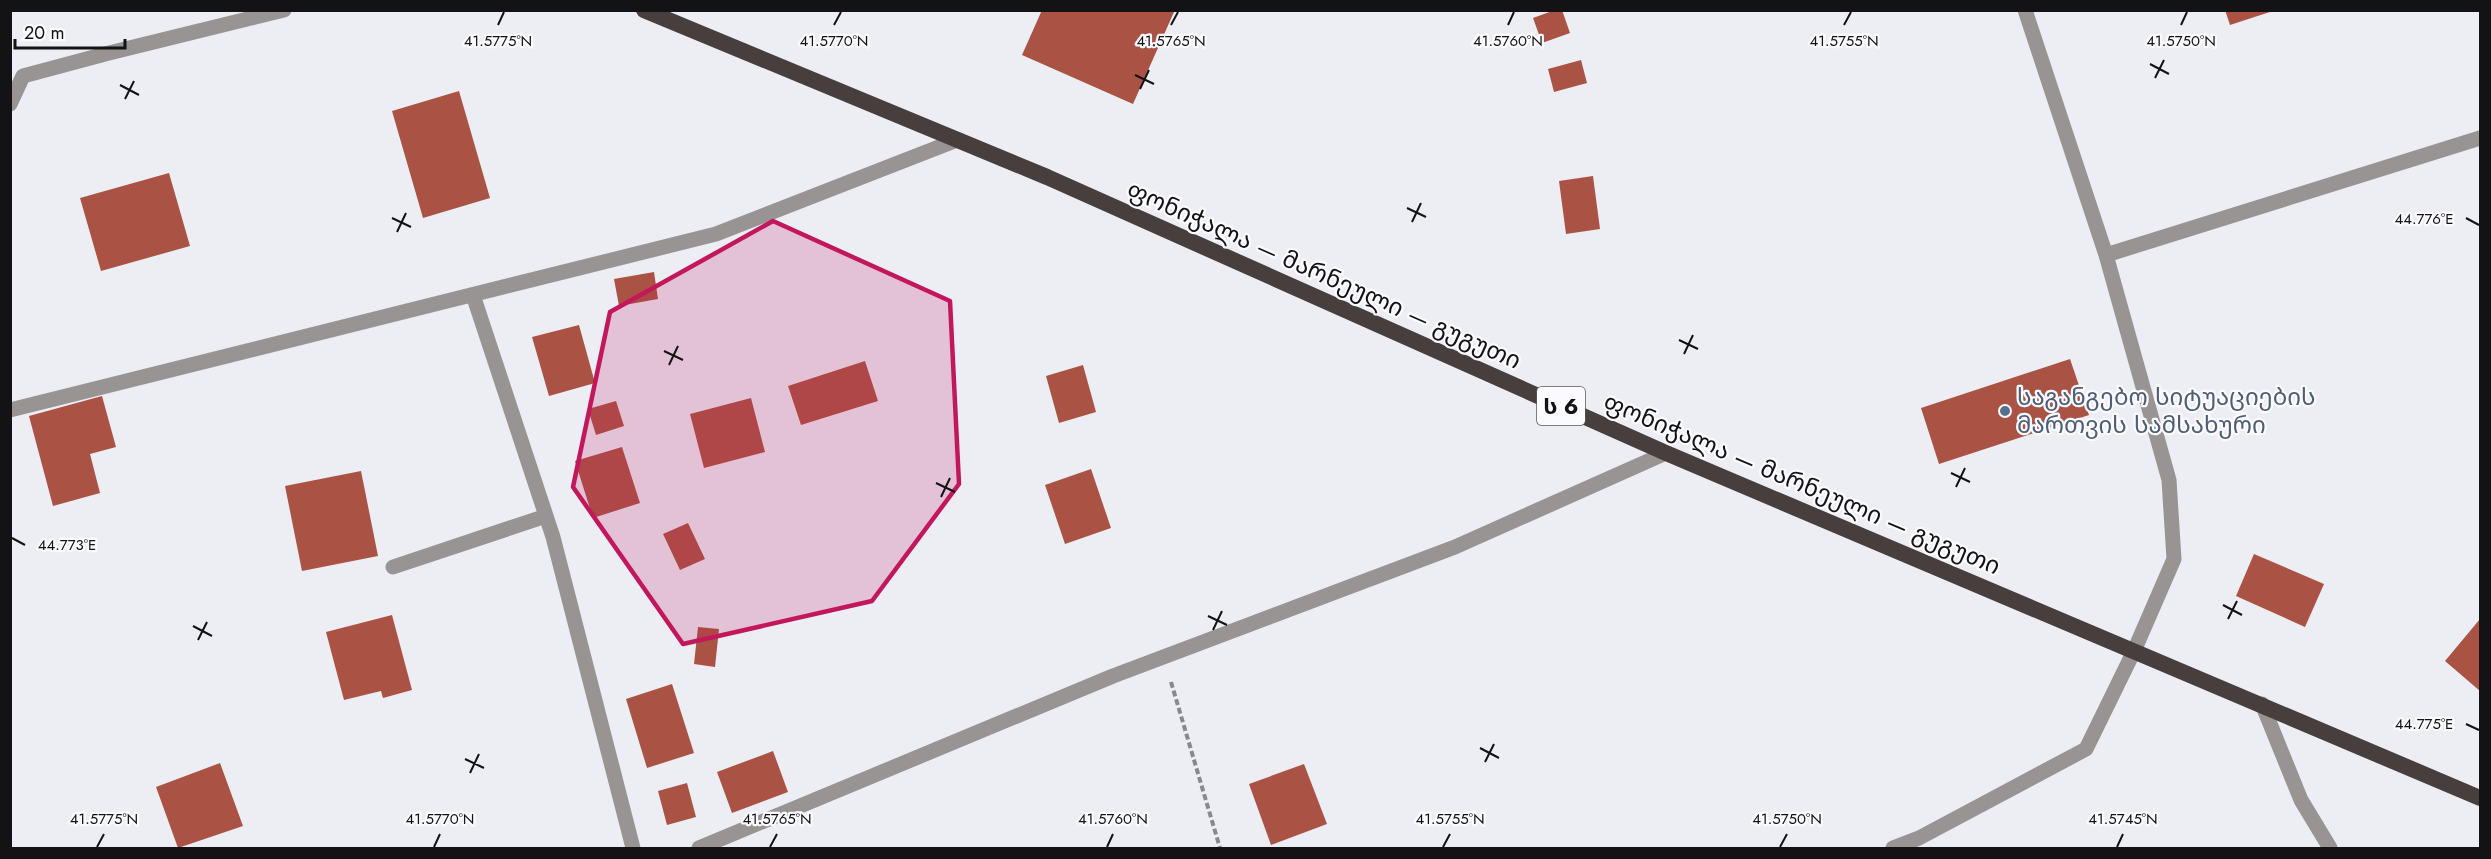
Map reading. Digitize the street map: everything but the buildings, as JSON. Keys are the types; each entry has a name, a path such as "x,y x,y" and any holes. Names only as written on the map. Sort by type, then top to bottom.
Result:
{"highway":[{"name":"ფონიჭალა — მარნეული — გუგუთი","path":"644,10 1047,177 1666,453 2481,798"}],"street":[{"path":"10,104 23,76 109,52 284,10"},
{"path":"1893,849 1919,838 2086,749 2134,651 2174,559 2169,480 2106,255 2025,10"},
{"path":"2106,255 2481,138"},
{"path":"10,410 717,234 957,140"},
{"path":"473,295 546,516 633,849"},
{"path":"699,849 889,768 1163,657 1455,547 1666,453"},
{"path":"393,567 546,516"},
{"path":"2262,704 2301,800 2330,849"}],"path":[{"path":"1163,657 1220,849"}],"highlighted area":[{"path":"773,221 950,301 959,484 872,601 683,644 573,487 610,312"}],"place":[{"name":"საგანგებო სიტუაციების მართვის სამსახური","path":"2005,411"}]}
